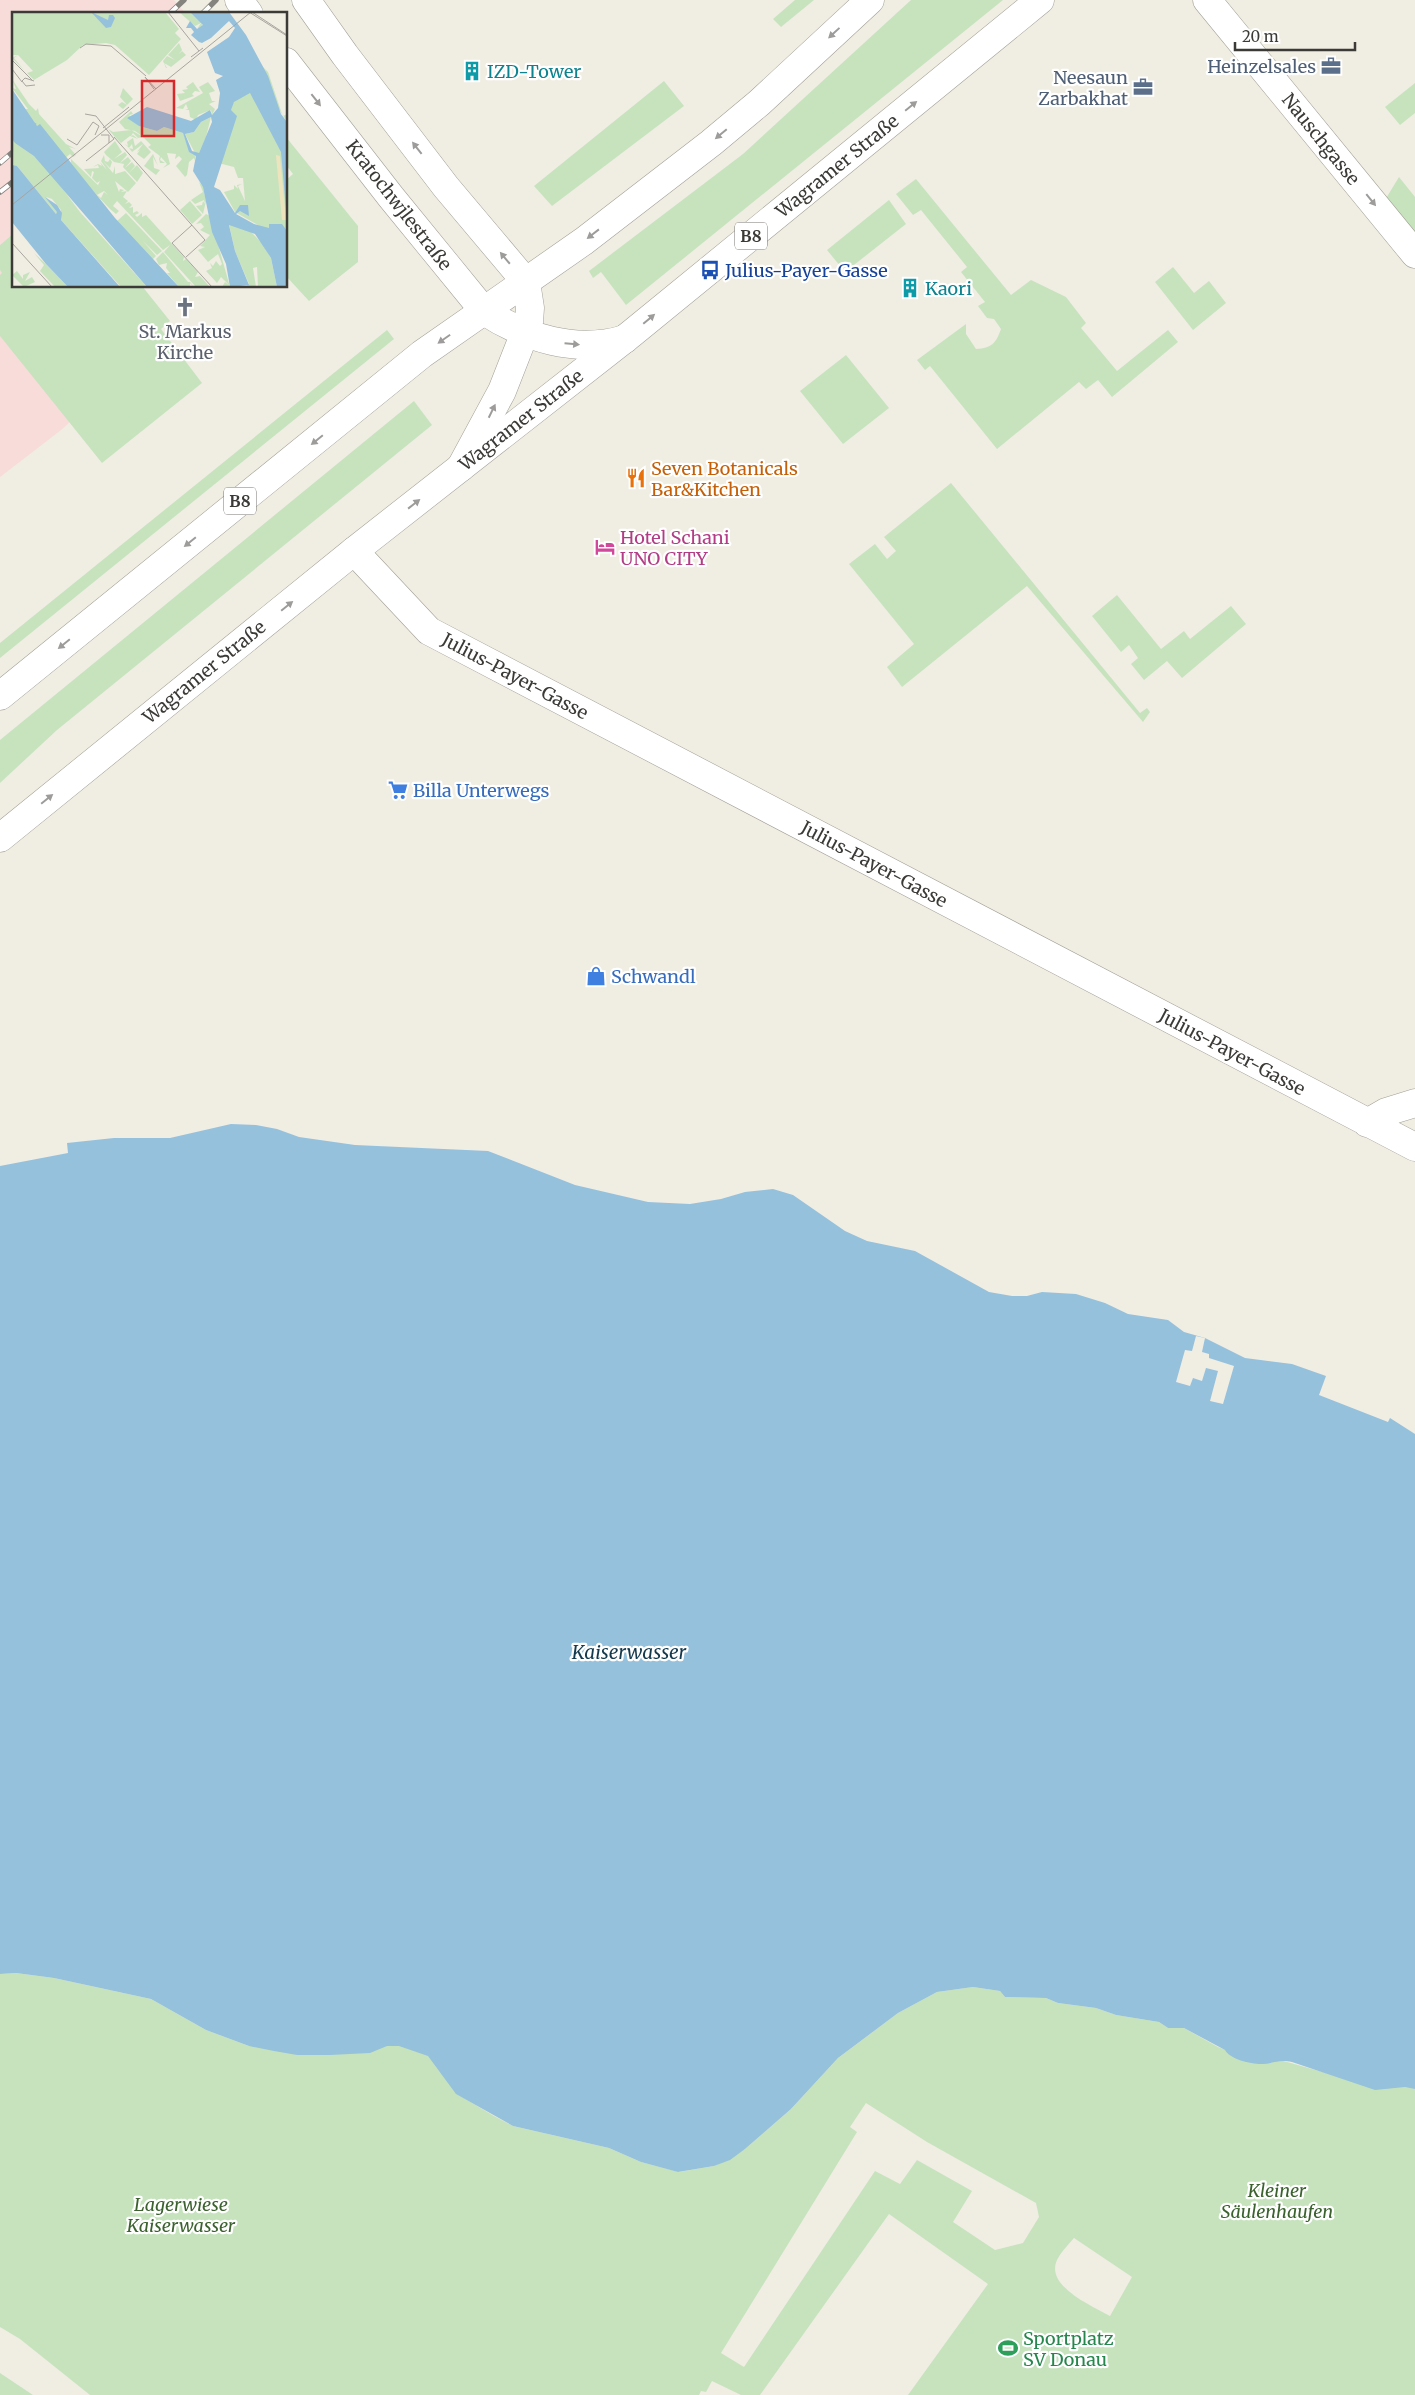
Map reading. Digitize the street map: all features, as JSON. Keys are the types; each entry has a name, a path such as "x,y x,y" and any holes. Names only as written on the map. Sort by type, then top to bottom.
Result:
{"main road":[{"path":"238,0 247,12"},
{"path":"306,0 345,55 458,202 526,282 530,308 525,333 502,391 460,469"},
{"path":"314,0 323,20 345,55"},
{"name":"B8","path":"0,696 422,354 584,241 711,143 759,103 870,0"},
{"name":"Wagramer Straße","path":"0,838 354,551 625,339 1040,0"},
{"name":"Nauschgasse","path":"1207,0 1415,254"},
{"name":"Kratochwjlestraße","path":"288,65 391,197 484,311 504,324 525,333 572,345 596,344 625,339"},
{"name":"Julius-Payer-Gasse","path":"354,551 429,631 1415,1147"},
{"path":"1367,1123 1386,1112 1415,1102"}],"shaded area":[{"path":"0,0 174,0 184,12 12,12 12,235 0,245"},
{"path":"0,270 12,285 12,288 14,288 100,395 61,430 0,477"}],"green space":[{"path":"795,0 814,0 781,27 773,19"},
{"path":"911,0 1003,0 626,305 601,272 593,278 589,271 743,154"},
{"path":"664,81 684,106 552,206 534,186"},
{"path":"1415,83 1415,113 1400,125 1385,107"},
{"path":"288,139 358,226 358,262 309,301 288,278 288,178 293,174 288,168"},
{"path":"1399,177 1415,197 1415,236 1385,200"},
{"path":"916,179 1011,295 1031,280 1066,297 1086,323 1081,328 1117,371 1168,330 1178,342 1112,397 1098,380 1086,389 1079,382 997,449 930,366 925,370 917,360 966,324 966,334 976,349 993,344 1001,329 994,319 987,318 978,306 985,302 961,272 967,267 921,210 913,215 896,194"},
{"path":"889,200 906,224 845,272 827,250"},
{"path":"12,235 12,288 144,288 170,321 161,329 202,383 102,463 0,336 0,275 2,273 0,270 0,245"},
{"path":"1173,267 1194,293 1209,281 1226,303 1193,330 1155,282"},
{"path":"387,330 394,339 0,658 0,643"},
{"path":"846,355 889,408 843,444 800,391"},
{"path":"414,401 432,425 57,730 0,783 0,740"},
{"path":"951,483 1140,713 1147,708 1150,712 1143,722 1027,586 902,687 887,667 914,644 849,564 875,544 887,559 896,551 884,537"},
{"path":"1117,595 1161,649 1184,631 1190,639 1231,606 1246,624 1182,678 1167,661 1144,680 1131,664 1138,658 1129,645 1121,652 1092,616"},
{"path":"16,1973 54,1978 151,1999 206,2030 249,2046 415,2025 457,2094 494,2116 513,2126 609,2148 641,2162 679,2172 714,2166 745,2149 791,2109 838,2058 898,2013 937,1992 973,1987 1000,1991 1005,1997 1046,1998 1058,2003 1096,2008 1116,2015 1159,2022 1168,2028 1184,2028 1218,2047 1262,2064 1280,2060 1337,2076 1415,2070 1415,2395 908,2395 988,2284 889,2214 760,2395 741,2395 712,2381 706,2392 701,2391 699,2395 90,2395 20,2339 0,2327 0,1974","holes":["866,2103 927,2142 1036,2203 1039,2217 1023,2243 995,2250 953,2222 972,2191 917,2160 900,2184 875,2171 744,2367 721,2353 857,2132 850,2127","1074,2238 1132,2277 1110,2316 1072,2294 1058,2278 1055,2269 1057,2260"]},
{"path":"0,2373 33,2395 0,2395"}],"water":[{"name":"Kaiserwasser","path":"231,1124 256,1125 277,1129 299,1137 355,1145 488,1151 575,1185 648,1202 690,1204 721,1199 745,1192 773,1189 793,1195 845,1231 867,1241 915,1251 989,1292 1012,1296 1027,1296 1042,1292 1076,1294 1105,1303 1128,1314 1168,1320 1184,1332 1205,1338 1245,1358 1292,1364 1326,1376 1319,1395 1388,1422 1390,1418 1415,1434 1415,2089 1405,2087 1375,2090 1292,2062 1283,2061 1261,2064 1246,2062 1231,2056 1225,2050 1184,2028 1168,2028 1159,2022 1116,2015 1096,2008 1058,2003 1046,1998 1005,1997 1000,1991 973,1987 937,1992 898,2013 838,2058 791,2109 730,2160 714,2166 678,2172 641,2162 609,2148 513,2126 456,2094 428,2056 399,2046 387,2046 370,2053 330,2055 297,2055 274,2051 249,2046 206,2030 151,1999 54,1978 16,1973 0,1974 0,1166 68,1153 67,1143 114,1138 170,1138"}],"pier":[{"path":"1196,1336 1205,1338 1202,1352 1209,1354 1209,1358 1234,1366 1223,1404 1210,1401 1218,1371 1206,1368 1202,1381 1193,1378 1190,1386 1176,1382 1185,1350 1192,1351"}],"railway":[{"path":"171,12 184,0"},
{"path":"204,12 216,0"},
{"path":"0,163 12,153"},
{"path":"0,192 12,183"}],"place":[{"name":"Heinzelsales","path":"1331,66"},
{"name":"IZD-Tower","path":"472,71"},
{"name":"Neesaun Zarbakhat","path":"1143,87"},
{"name":"Julius-Payer-Gasse","path":"710,270"},
{"name":"Kaori","path":"910,288"},
{"name":"St. Markus Kirche","path":"185,307"},
{"name":"Seven Botanicals Bar&Kitchen","path":"636,478"},
{"name":"Hotel Schani UNO CITY","path":"605,547"},
{"name":"Billa Unterwegs","path":"398,790"},
{"name":"Schwandl","path":"596,976"},
{"name":"Sportplatz SV Donau","path":"1008,2348"}],"park label":[{"name":"Kleiner Säulenhaufen","path":"1277,2200"},
{"name":"Lagerwiese Kaiserwasser","path":"181,2214"}]}
